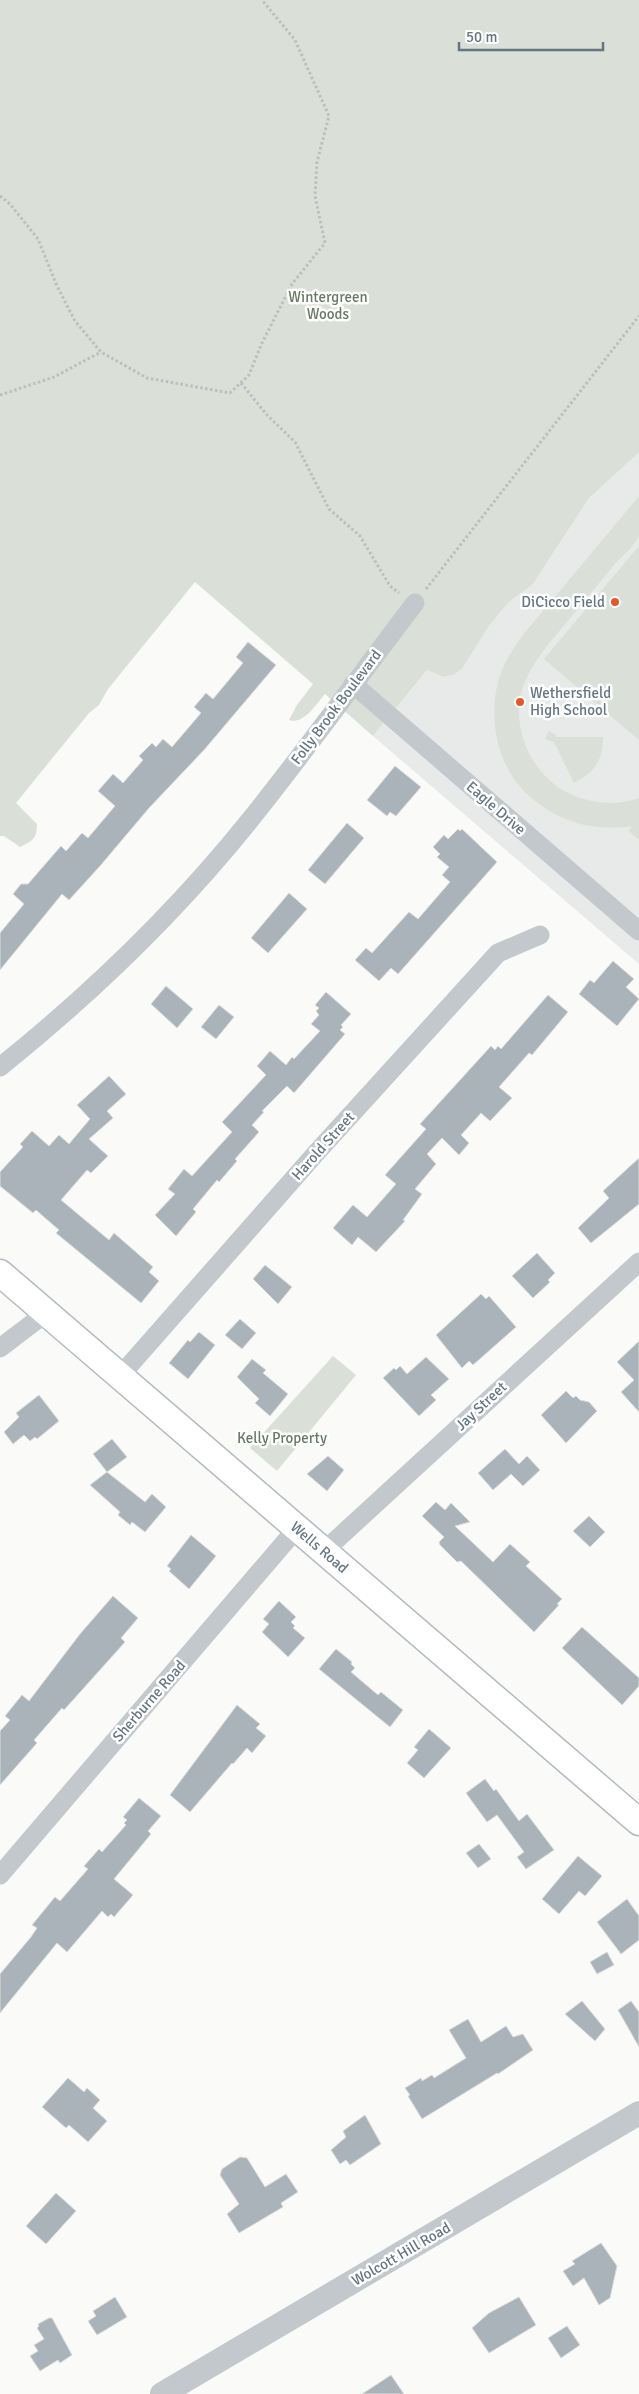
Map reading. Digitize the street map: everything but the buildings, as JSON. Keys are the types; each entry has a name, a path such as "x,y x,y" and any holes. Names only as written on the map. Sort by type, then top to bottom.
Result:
{"main road":[{"name":"Wells Road","path":"0,1273 639,1822"}],"street":[{"name":"Folly Brook Boulevard","path":"0,1067 76,1002 180,899 249,821 415,603"},
{"name":"Eagle Drive","path":"353,684 639,931"},
{"name":"Harold Street","path":"120,1376 317,1152 498,953 540,935"},
{"name":"Jay Street","path":"324,1551 639,1262"},
{"path":"0,1348 46,1313"},
{"name":"Sherburne Road","path":"0,1875 297,1528"},
{"name":"Wolcott Hill Road","path":"168,2393 639,2112"}],"path":[{"path":"0,196 10,204 38,239 57,286 75,321 102,352 147,378 230,393 249,375 261,345 292,284 325,243 315,196 317,162 329,116 295,40 262,0"},
{"path":"241,383 267,415 295,442 329,508 360,536 390,586 415,603 639,316"},
{"path":"0,395 54,377 102,352"}],"shaded area":[{"name":"Wethersfield High School","path":"639,451 639,964 373,736 427,670 443,677 453,675 462,669 489,626 508,603 533,584 589,498"}],"green space":[{"name":"Wintergreen Woods","path":"0,0 639,0 639,452 589,498 533,584 508,603 489,626 462,669 453,675 443,677 427,670 373,736 325,694 305,717 294,721 289,720 297,705 313,684 195,582 108,689 99,705 89,713 16,803 37,824 36,833 33,838 20,847 4,836 0,836"},
{"path":"639,496 638,538 544,650 527,677 519,708 520,725 528,751 541,771 559,788 574,796 592,801 611,803 639,798 639,840 629,831 632,826 602,827 574,822 549,810 525,792 514,779 506,765 500,750 494,717 498,684 503,668 513,649"},
{"name":"DiCicco Field","path":"639,546 639,740 544,659"},
{"path":"549,731 556,735 556,737 603,737 599,759 592,770 574,783 554,742 545,739"},
{"name":"Kelly Property","path":"333,1356 356,1375 277,1471 250,1448"}],"place":[{"name":"DiCicco Field","path":"615,602"},
{"name":"Wethersfield High School","path":"520,702"}]}
